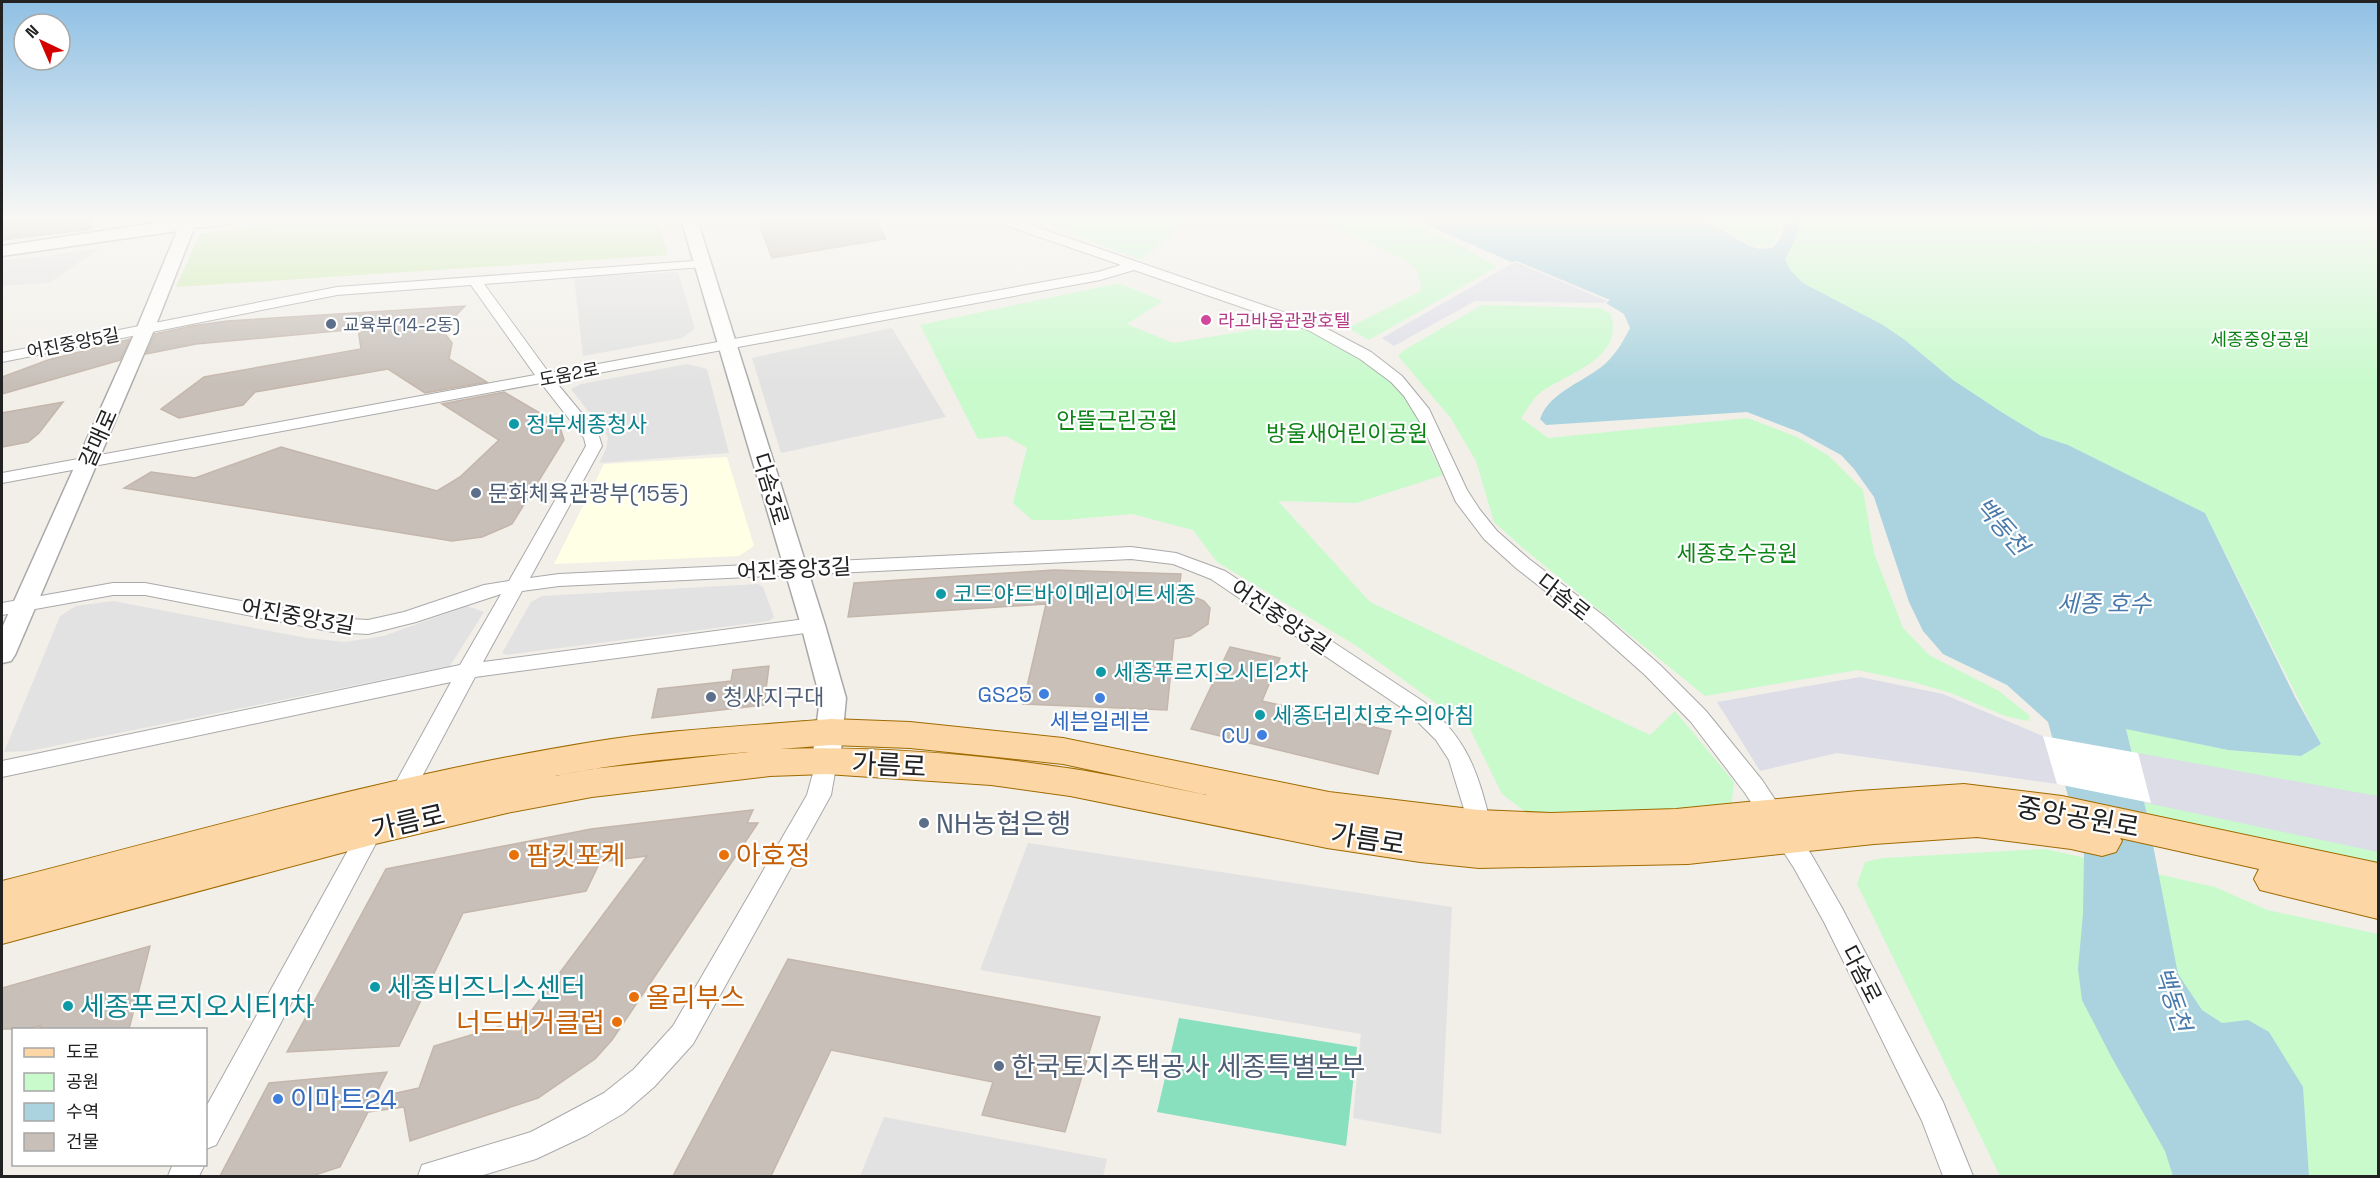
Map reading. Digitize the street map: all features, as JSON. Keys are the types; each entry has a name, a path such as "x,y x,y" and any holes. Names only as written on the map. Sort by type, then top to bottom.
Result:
{"main road":[{"name":"가름로","path":"2,927 371,830 507,799 592,783 770,763 829,747 910,735 1063,751 1329,806 1427,820 1551,828 1665,824 1780,827"},
{"name":"가름로","path":"2,898 402,793 593,755 664,746 829,747 900,764 1070,782 1327,832 1420,847 1479,852 1688,849 1780,827"},
{"name":"중앙공원로","path":"1780,827 1874,829 1977,822 2066,822 2176,846 2379,879"},
{"name":"중앙공원로","path":"2176,846 2379,902"}],"street":[{"name":"갈매로","path":"2,656 88,462 167,274"},
{"name":"어진중앙5길","path":"2,357 337,291 555,274"},
{"name":"다솜3로","path":"705,274 813,625 833,698 829,747"},
{"name":"도움2로","path":"2,478 1106,274"},
{"name":"다솜로","path":"1161,274 1313,327 1354,346 1385,368 1407,388 1429,424 1459,490 1480,524 1511,556 1570,600 1636,655 1679,696 1728,749 1818,886 1918,1083 1958,1176"},
{"path":"402,793 594,446 592,437 545,378 474,280"},
{"name":"어진중앙3길","path":"2,609 113,589 145,589 333,625 368,627 408,617 470,594 560,580 1131,553 1166,556 1198,565 1238,588 1429,717 1457,750 1465,768 1479,825"},
{"path":"2,769 468,671 813,625"},
{"path":"433,1176 536,1145 577,1125 614,1103 644,1078 683,1035 757,907 819,795 829,747"},
{"path":"207,1133 371,830"}],"shaded area":[{"path":"2,274 62,274 49,283 2,286"},
{"path":"679,274 695,329 682,338 583,356 574,277"},
{"path":"1494,274 1543,274 1607,301 1603,303 1475,301 1394,346 1382,338"},
{"path":"892,328 946,417 781,453 752,358"},
{"path":"687,364 707,369 729,453 599,463 606,449 608,437 571,389 581,384"},
{"path":"727,457 754,546 739,556 554,564 604,464"},
{"path":"758,584 763,587 774,617 769,621 507,655 502,653 531,602 542,596"},
{"path":"113,601 307,638 345,642 384,636 467,606 484,612 450,666 29,751 4,752 60,616 76,606"},
{"path":"1860,677 1943,694 2043,736 2378,796 2378,852 2057,784 1837,753 1760,771 1717,702"},
{"path":"1028,843 1452,907 1441,1134 1353,1118 1361,1034 980,970"},
{"path":"884,1117 1107,1159 1103,1176 860,1176"}],"green space":[{"path":"182,274 376,274 176,287"},
{"path":"1418,274 1485,274 1369,340 1348,328 1421,291"},
{"name":"세종중앙공원","path":"1794,274 2378,274 2378,867 2147,814 2126,728 2228,750 2301,756 2321,744 2205,513 2068,445 2041,436 1953,380 1883,325 1803,283"},
{"name":"안뜰근린공원","path":"1119,283 1163,301 1127,324 1173,343 1294,323 1349,352 1407,388 1426,441 1443,475 1356,503 1278,501 1370,602 1650,735 1675,711 1734,782 1731,808 1527,813 1502,794 1469,727 1355,645 1217,562 1193,530 1132,514 1065,520 1032,520 1013,503 1027,448 1006,436 978,439 920,325"},
{"name":"세종호수공원","path":"1482,305 1600,308 1611,314 1613,329 1602,353 1579,370 1541,392 1521,418 1548,438 1748,418 1797,437 1829,456 1863,490 1874,553 1903,628 1929,655 1999,691 2030,716 2028,721 2005,716 1951,693 1858,670 1705,696 1494,522 1476,461 1450,417 1398,356 1404,350"},
{"path":"2045,849 2215,887 2267,910 2378,934 2378,1176 2000,1176 1857,884 1865,862 1883,858"},
{"path":"1179,1018 1357,1047 1346,1146 1157,1112"}],"water":[{"name":"세종 호수","path":"1548,274 1794,274 1803,283 1883,325 1953,380 2041,436 2068,445 2205,513 2295,697 2321,744 2301,756 2228,750 2126,729 2147,814 2178,974 2202,1010 2222,1023 2248,1020 2269,1032 2303,1087 2309,1176 2173,1176 2165,1151 2082,1000 2078,969 2083,914 2084,855 2048,722 2007,685 1943,654 1923,631 1909,602 1874,497 1841,455 1799,432 1747,412 1546,425 1540,419 1552,401 1598,370 1617,351 1630,328 1624,314 1606,303 1610,300"}],"pier":[{"path":"2043,736 2138,753 2151,803 2057,784"}],"building":[{"path":"465,306 442,330 452,343 449,359 487,382 425,393 388,369 255,392 243,405 179,418 161,409 204,377 361,349 358,329 196,344 146,354 155,334 192,326 227,321"},
{"path":"130,339 120,360 2,394 2,377 48,360"},
{"path":"504,392 552,420 560,427 564,440 512,524 482,537 452,541 124,488 151,472 195,478 281,447 437,491 460,477 499,440 442,404"},
{"path":"63,402 39,433 28,442 2,447 2,413"},
{"name":"세종푸르지오시티2차","path":"1054,570 1181,574 1179,590 1204,601 1210,608 1208,624 1190,636 1174,639 1167,710 1023,704 1046,604 848,617 854,583"},
{"name":"세종더리치호수의아침","path":"1230,647 1280,658 1262,701 1391,731 1378,774 1191,729"},
{"name":"청사지구대","path":"769,666 764,705 652,718 658,689 731,681 733,670"},
{"name":"세종비즈니스센터","path":"753,810 747,823 758,823 612,1040 595,1059 538,1098 410,1141 404,1107 368,1112 340,1167 312,1176 220,1176 269,1083 387,1072 374,1098 419,1088 434,1046 501,1026 502,1032 530,1025 529,1014 647,856 600,862 586,891 463,913 399,1046 287,1052 386,869 591,829"},
{"name":"세종푸르지오시티1차","path":"150,946 129,1028 40,1028 41,1025 30,1028 2,1029 2,988"},
{"name":"한국토지주택공사 세종특별본부","path":"788,959 1100,1017 1065,1132 982,1115 993,1082 831,1050 771,1176 673,1176"}],"place":[{"name":"라고바움관광호텔","path":"1206,320"},
{"name":"교육부(14-2동)","path":"331,324"},
{"name":"정부세종청사","path":"514,424"},
{"name":"문화체육관광부(15동)","path":"476,493"},
{"name":"코드야드바이메리어트세종","path":"941,594"},
{"name":"세종푸르지오시티2차","path":"1101,672"},
{"name":"GS25","path":"1044,694"},
{"name":"청사지구대","path":"711,697"},
{"name":"세븐일레븐","path":"1100,698"},
{"name":"세종더리치호수의아침","path":"1260,715"},
{"name":"CU","path":"1262,735"},
{"name":"NH농협은행","path":"924,823"},
{"name":"팜킷포케","path":"514,855"},
{"name":"아호정","path":"724,855"},
{"name":"세종비즈니스센터","path":"375,987"},
{"name":"올리부스","path":"634,997"},
{"name":"세종푸르지오시티1차","path":"68,1006"},
{"name":"너드버거클럽","path":"617,1022"},
{"name":"한국토지주택공사 세종특별본부","path":"999,1066"},
{"name":"이마트24","path":"278,1099"}],"park label":[{"name":"방울새어린이공원","path":"1347,433"}],"water label":[{"name":"백동천","path":"2002,526"},
{"name":"백동천","path":"2173,999"}]}
